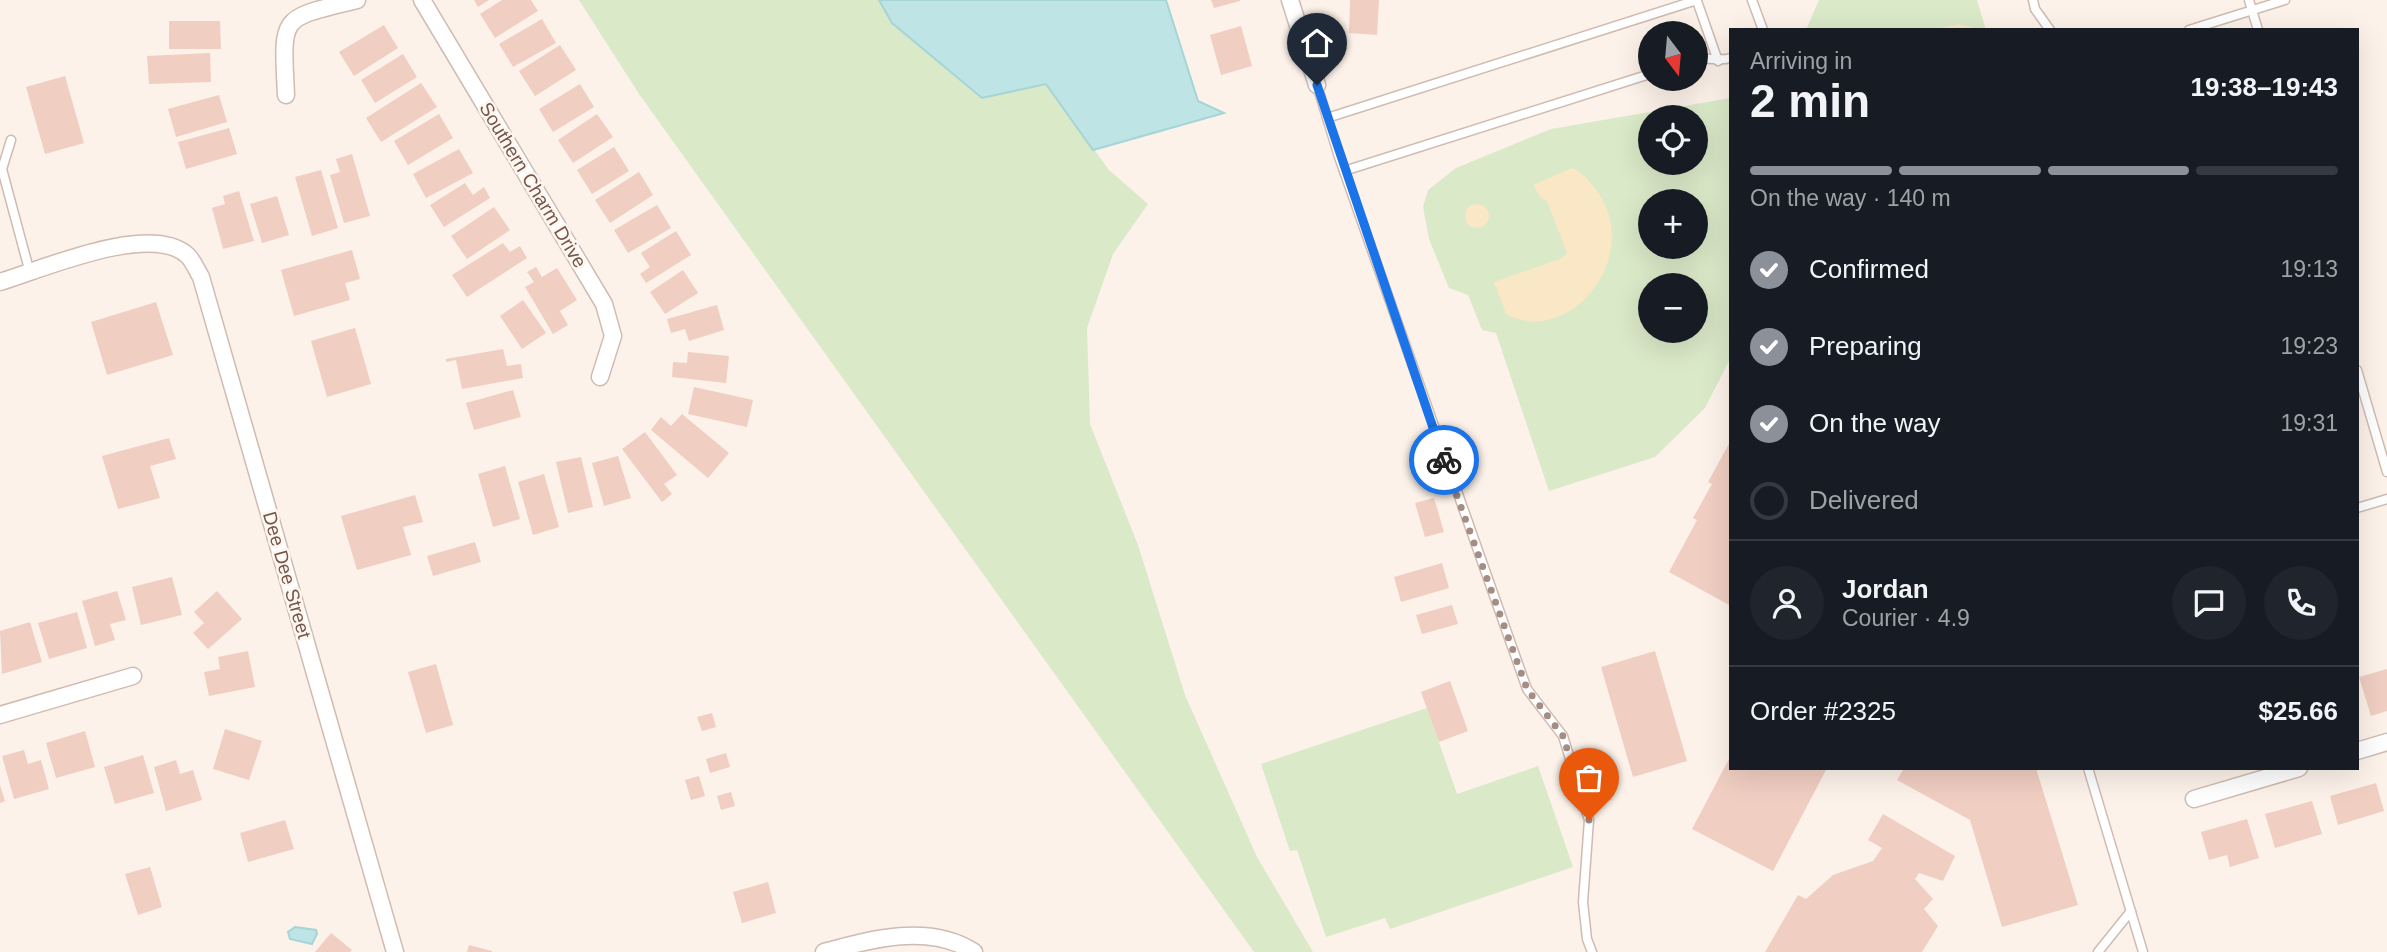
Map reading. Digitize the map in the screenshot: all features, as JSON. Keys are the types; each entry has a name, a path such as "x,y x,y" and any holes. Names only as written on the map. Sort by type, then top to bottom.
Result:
{"street":[{"path":"286,95 284,42 287,27 300,14 356,0"},
{"name":"Southern Charm Drive","path":"422,0 604,304 613,336 600,377"},
{"path":"1290,0 1317,85"},
{"name":"Dee Dee Street","path":"30,272 133,242 165,244 187,255 201,277 395,952"},
{"path":"0,282 30,272"},
{"path":"0,715 133,676"},
{"path":"2359,750 2387,742"},
{"path":"2194,799 2292,770"},
{"path":"824,952 867,940 911,935 959,942 974,952"}],"lane":[{"path":"1752,0 1762,28"},
{"path":"2033,0 2035,9 2049,28"},
{"path":"2249,0 2257,28"},
{"path":"2195,28 2286,0"},
{"path":"1327,118 1697,1 1718,61"},
{"path":"1708,58 1718,61 1729,58"},
{"path":"1344,171 1638,78"},
{"path":"1317,85 1344,171 1527,689 1563,736 1589,820 1583,902 1587,939 1592,952"},
{"path":"11,139 2,169 30,272"},
{"path":"2359,377 2387,472"},
{"path":"2359,507 2387,499"},
{"path":"2089,770 2143,952"},
{"path":"2098,952 2131,911"}],"green space":[{"path":"579,0 879,0 892,23 1046,83 1109,170 1148,204 1113,254 1087,328 1090,424 1138,545 1185,695 1257,857 1313,952 1254,952 639,94"},
{"path":"1819,0 1977,0 1985,28 1807,28"},
{"path":"1729,98 1729,361 1705,408 1655,457 1549,491 1496,333 1482,330 1468,295 1449,288 1429,239 1423,207 1428,190 1456,168 1551,129 1638,114 1638,175 1708,175 1708,105 1690,105"},
{"path":"1427,708 1457,794 1538,766 1573,867 1390,929 1385,918 1326,937 1297,850 1290,851 1261,764"}],"sand":[{"path":"1959,24 1974,28 1940,28"},
{"path":"1572,168 1594,186 1610,219 1611,245 1605,269 1592,291 1574,308 1553,319 1530,321 1506,314 1494,282 1560,259 1567,253 1547,201 1541,198 1533,185"},
{"path":"1477,204 1488,211 1489,216 1482,227 1477,228 1466,221 1465,216 1472,205"}],"water":[{"path":"879,0 1166,0 1198,101 1224,113 1093,150 1046,84 982,98 892,23"},
{"path":"295,927 316,930 312,944 290,939 288,932"}],"building":[{"path":"474,0 489,0 478,7"},
{"path":"502,0 531,0 538,11 495,38 480,14"},
{"path":"1211,0 1240,0 1240,1 1214,8"},
{"path":"1350,0 1379,0 1377,35 1349,33"},
{"path":"542,19 556,43 513,67 499,44"},
{"path":"169,21 220,21 221,49 169,49"},
{"path":"384,25 398,48 354,76 339,52"},
{"path":"1241,26 1252,66 1221,75 1210,35"},
{"path":"560,45 576,70 535,96 519,71"},
{"path":"210,53 211,82 149,84 147,56"},
{"path":"403,54 417,77 375,103 361,80"},
{"path":"65,76 84,143 45,154 26,87"},
{"path":"421,83 437,107 381,142 366,118"},
{"path":"580,84 594,107 553,132 539,109"},
{"path":"219,95 227,122 176,137 168,109"},
{"path":"439,114 453,138 408,165 394,141"},
{"path":"597,114 613,137 573,163 558,140"},
{"path":"229,128 237,154 186,169 178,142"},
{"path":"614,147 629,171 592,194 577,170"},
{"path":"459,149 473,173 426,198 413,174"},
{"path":"352,154 370,216 344,223 330,175 340,172 336,159"},
{"path":"321,170 338,228 312,236 295,177"},
{"path":"639,172 653,195 610,223 595,200"},
{"path":"465,183 473,195 484,187 490,198 444,227 430,205"},
{"path":"239,191 254,241 223,249 212,208 225,204 223,196"},
{"path":"277,196 289,235 262,243 250,204"},
{"path":"657,205 671,228 628,253 614,230"},
{"path":"494,207 510,230 467,259 451,236"},
{"path":"676,231 691,255 646,283 640,274 650,267 641,253"},
{"path":"503,243 510,252 520,246 527,258 467,297 452,275"},
{"path":"352,250 360,279 345,283 350,300 294,316 281,270"},
{"path":"536,267 542,277 557,268 577,300 560,311 568,325 553,334 525,287 534,282 527,272"},
{"path":"683,270 698,293 665,314 650,292"},
{"path":"523,300 546,333 522,349 500,316"},
{"path":"156,302 173,355 107,375 91,322"},
{"path":"717,305 724,330 689,341 685,329 671,333 667,319"},
{"path":"355,328 371,384 327,397 311,341"},
{"path":"503,349 507,366 521,364 523,378 462,389 456,360 446,362 446,359"},
{"path":"688,352 729,356 726,383 672,377 673,362 687,363"},
{"path":"694,387 753,400 747,427 688,414"},
{"path":"513,390 521,417 474,430 466,403"},
{"path":"682,414 729,453 708,478 651,430 661,417 671,426"},
{"path":"645,432 677,475 664,484 672,494 662,502 622,449"},
{"path":"169,438 176,459 150,466 160,498 118,509 102,456"},
{"path":"1729,444 1729,605 1669,572 1697,520 1693,518 1712,484 1708,482"},
{"path":"618,456 631,498 604,506 592,463"},
{"path":"581,457 593,507 568,513 556,462"},
{"path":"505,466 520,519 493,527 478,474"},
{"path":"544,474 559,527 533,535 518,482"},
{"path":"415,495 423,522 403,527 411,555 357,570 341,516"},
{"path":"1434,498 1444,532 1425,537 1415,503"},
{"path":"475,542 481,562 433,576 427,556"},
{"path":"1442,563 1449,588 1401,602 1394,577"},
{"path":"172,577 182,615 141,625 132,587"},
{"path":"117,591 126,620 110,624 115,640 95,646 82,601"},
{"path":"217,591 242,619 208,649 193,633 204,623 194,612"},
{"path":"1452,605 1458,624 1422,634 1416,615"},
{"path":"77,612 87,648 49,659 38,623"},
{"path":"30,622 42,662 2,674 0,631"},
{"path":"248,651 255,687 209,696 204,672 220,669 218,657"},
{"path":"1655,651 1687,761 1633,777 1601,667"},
{"path":"436,664 453,725 426,733 408,672"},
{"path":"2387,669 2387,711 2371,716 2359,677"},
{"path":"1450,681 1468,731 1439,742 1421,692"},
{"path":"712,713 716,727 702,731 697,717"},
{"path":"225,729 262,741 249,780 213,769"},
{"path":"85,731 95,767 56,778 46,743"},
{"path":"24,750 28,764 41,760 49,789 14,799 2,756"},
{"path":"726,753 730,767 710,773 706,759"},
{"path":"143,755 154,793 115,804 104,767"},
{"path":"1729,759 1729,770 1826,770 1773,871 1692,829"},
{"path":"176,760 180,774 193,770 202,800 166,811 154,767"},
{"path":"1903,770 2037,770 2078,905 2002,927 1970,820 1897,780"},
{"path":"699,776 705,796 691,800 685,780"},
{"path":"2376,783 2384,811 2338,825 2330,796"},
{"path":"0,785 5,801 0,803"},
{"path":"731,792 735,806 721,810 717,796"},
{"path":"2312,801 2322,834 2275,848 2265,814"},
{"path":"1883,814 1955,856 1943,881 1919,873 1915,879 1933,899 1924,909 1938,926 1922,952 1765,952 1798,895 1806,899 1833,875 1873,861 1882,848 1868,840"},
{"path":"2247,819 2259,858 2230,867 2227,855 2209,860 2201,832"},
{"path":"285,820 294,849 248,862 240,833"},
{"path":"150,867 162,907 138,915 125,874"},
{"path":"768,882 776,913 742,923 733,892"},
{"path":"331,933 352,950 315,952"},
{"path":"469,945 492,951 492,952 467,952"}],"way so far":[{"path":"1444,460 1527,689 1563,736 1589,820"}],"route":[{"path":"1317,85 1339,158 1444,460"}]}
